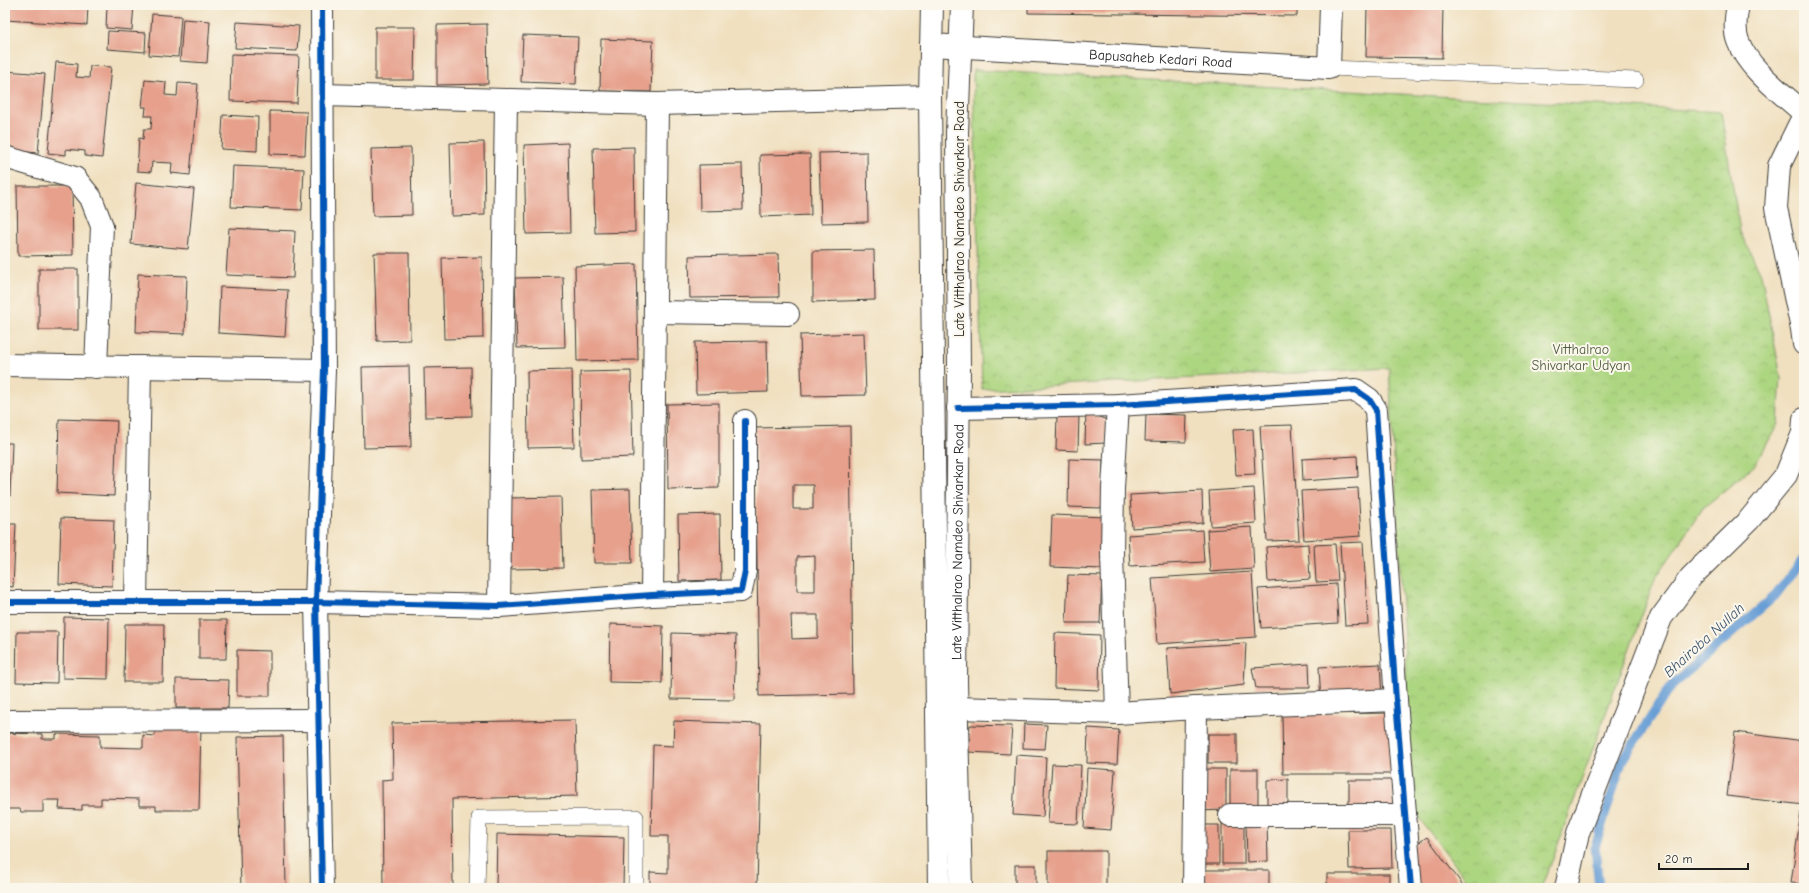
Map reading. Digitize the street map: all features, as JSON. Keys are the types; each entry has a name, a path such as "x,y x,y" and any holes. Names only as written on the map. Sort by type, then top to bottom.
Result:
{"street":[{"path":"322,5 324,370 316,602 322,888"},
{"name":"Late Vitthalrao Namdeo Shivarkar Road","path":"932,5 930,97 940,888"},
{"name":"Late Vitthalrao Namdeo Shivarkar Road","path":"961,888 957,708 957,133 962,5"},
{"path":"1328,68 1331,5"},
{"path":"1738,5 1736,15 1737,41 1756,71 1804,113"},
{"name":"Bapusaheb Kedari Road","path":"931,45 1328,68"},
{"path":"323,95 657,104 930,97"},
{"path":"499,606 506,100"},
{"path":"652,595 657,104"},
{"path":"1804,117 1800,122 1779,166 1776,208 1804,344"},
{"path":"5,158 75,178 91,198 102,226 96,367"},
{"path":"655,312 788,314"},
{"path":"5,365 324,370"},
{"path":"136,602 140,367"},
{"path":"958,408 1118,405 1356,390 1369,399 1376,410 1396,700 1411,888"},
{"path":"1117,713 1112,488 1118,405"},
{"path":"1566,888 1578,833 1661,618 1691,577 1749,520 1786,475 1803,432 1804,419"},
{"path":"5,602 316,602 499,606 652,595 741,591 745,571 745,421"},
{"path":"957,708 1117,713 1196,708 1396,700"},
{"path":"1194,888 1196,708"},
{"path":"5,721 318,720"},
{"path":"1230,816 1405,815"}],"lane":[{"path":"1328,68 1636,80"},
{"path":"477,888 479,818 636,817 636,888"}],"green space":[{"name":"Vitthalrao Shivarkar Udyan","path":"973,70 1721,112 1740,232 1761,274 1781,377 1778,424 1755,465 1703,508 1655,579 1542,888 1473,888 1415,813 1413,803 1389,368 982,389"}],"building":[{"path":"5,5 88,5 87,25 5,20"},
{"path":"107,5 134,5 132,30 106,28"},
{"path":"1028,5 1297,5 1297,16 1028,13"},
{"path":"1367,5 1443,5 1442,58 1366,57"},
{"path":"152,14 181,16 178,57 149,55"},
{"path":"183,19 210,21 207,63 180,61"},
{"path":"237,22 299,26 297,51 235,48"},
{"path":"487,24 488,84 437,85 437,25"},
{"path":"375,27 415,27 414,80 375,80"},
{"path":"108,31 146,33 145,52 107,49"},
{"path":"523,35 578,37 576,84 521,82"},
{"path":"601,39 653,41 651,92 600,91"},
{"path":"231,54 299,56 297,103 230,101"},
{"path":"56,62 77,64 76,77 89,78 90,66 111,67 102,158 85,156 85,151 66,149 66,155 48,153"},
{"path":"5,71 45,74 38,153 5,150"},
{"path":"145,80 166,82 165,95 177,96 178,83 198,84 190,175 171,173 172,163 152,162 151,172 137,171 139,138 143,139 144,129 151,129 152,116 145,116 146,107 142,107"},
{"path":"270,111 307,112 305,155 270,154"},
{"path":"223,115 258,117 257,151 221,149"},
{"path":"484,142 485,215 452,216 450,143"},
{"path":"568,143 570,233 526,234 524,145"},
{"path":"634,147 635,232 595,233 593,148"},
{"path":"411,148 412,215 373,216 371,149"},
{"path":"867,152 868,222 821,223 819,153"},
{"path":"810,154 811,215 761,217 760,155"},
{"path":"742,164 743,210 700,211 699,165"},
{"path":"233,166 304,169 302,210 231,207"},
{"path":"136,183 194,189 188,249 131,244"},
{"path":"17,186 72,186 73,255 18,256"},
{"path":"229,228 295,231 293,278 226,275"},
{"path":"874,250 875,300 813,302 813,251"},
{"path":"374,253 409,253 410,340 377,341"},
{"path":"778,254 779,297 690,298 689,256"},
{"path":"482,257 483,338 444,339 442,258"},
{"path":"636,264 638,360 577,361 575,266"},
{"path":"39,269 78,269 78,330 39,330"},
{"path":"138,274 187,276 185,334 136,332"},
{"path":"563,277 565,347 517,348 515,278"},
{"path":"220,287 288,290 285,337 218,333"},
{"path":"864,333 866,395 802,396 800,335"},
{"path":"767,341 768,392 696,394 695,342"},
{"path":"409,366 411,447 364,448 362,367"},
{"path":"471,367 472,416 425,417 424,368"},
{"path":"572,370 574,447 528,448 527,371"},
{"path":"631,371 633,457 581,459 580,372"},
{"path":"719,403 719,488 668,489 667,404"},
{"path":"1086,412 1107,420 1106,443 1085,444"},
{"path":"1057,414 1079,415 1078,451 1056,450"},
{"path":"1146,414 1187,415 1186,442 1145,441"},
{"path":"59,419 117,421 114,496 57,493"},
{"path":"1292,425 1299,540 1267,541 1260,426"},
{"path":"850,426 853,694 759,696 755,428","holes":["793,485 813,485 813,509 793,509","815,556 815,591 797,591 797,557","791,615 818,615 818,638 792,639"]},
{"path":"1253,429 1255,474 1236,475 1233,430"},
{"path":"5,443 12,443 10,496 5,496"},
{"path":"1357,456 1358,477 1303,481 1302,459"},
{"path":"1069,459 1103,460 1102,508 1068,507"},
{"path":"1254,488 1256,523 1211,526 1209,491"},
{"path":"1358,488 1361,536 1304,540 1301,491"},
{"path":"630,489 632,563 594,563 592,490"},
{"path":"1202,491 1203,523 1132,528 1130,495"},
{"path":"561,497 563,568 511,569 509,498"},
{"path":"720,514 721,580 679,581 678,515"},
{"path":"1052,515 1106,517 1104,569 1050,567"},
{"path":"61,518 114,520 112,586 59,584"},
{"path":"5,524 16,524 13,587 5,586"},
{"path":"1252,527 1254,569 1210,572 1207,530"},
{"path":"1202,530 1204,562 1130,566 1128,535"},
{"path":"1363,542 1368,624 1345,625 1340,543"},
{"path":"1308,544 1310,579 1268,582 1266,547"},
{"path":"1335,544 1338,581 1316,582 1314,545"},
{"path":"1252,572 1256,637 1157,644 1152,578"},
{"path":"1068,575 1102,576 1100,623 1066,623"},
{"path":"1336,584 1338,623 1261,628 1258,589"},
{"path":"64,617 109,618 108,679 63,678"},
{"path":"199,620 227,620 226,659 199,659"},
{"path":"125,624 164,624 163,682 124,682"},
{"path":"610,624 663,626 662,683 609,682"},
{"path":"17,632 58,632 57,683 16,682"},
{"path":"672,633 736,635 734,700 671,699"},
{"path":"1055,633 1100,635 1099,690 1054,688"},
{"path":"1246,643 1244,685 1170,694 1167,648"},
{"path":"237,650 270,651 270,696 237,696"},
{"path":"1309,664 1310,688 1256,688 1252,668"},
{"path":"1380,664 1382,698 1321,702 1319,667"},
{"path":"176,679 229,680 228,708 176,708"},
{"path":"1394,713 1395,774 1283,774 1282,714"},
{"path":"575,720 577,796 452,799 453,888 383,888 382,780 393,779 392,723"},
{"path":"674,721 761,724 757,888 650,888 650,872 668,873 668,836 651,836 653,745 673,746"},
{"path":"1024,724 1047,725 1045,749 1023,748"},
{"path":"155,725 201,726 199,810 156,810 156,806 139,806 139,799 101,798 101,805 82,805 82,810 59,809 60,800 43,800 43,812 21,812 20,809 5,809 5,733 42,734 42,739 56,739 56,734 100,735 100,747 143,748 143,735 155,736"},
{"path":"970,725 1012,726 1010,754 968,752"},
{"path":"1088,728 1119,730 1117,764 1087,763"},
{"path":"1735,732 1804,741 1804,805 1727,796"},
{"path":"1208,734 1237,734 1237,763 1208,763"},
{"path":"283,736 286,888 241,888 237,737"},
{"path":"1016,755 1046,757 1043,817 1013,815"},
{"path":"1052,764 1081,765 1078,824 1048,823"},
{"path":"1087,768 1115,770 1111,830 1084,828"},
{"path":"1196,769 1226,769 1226,810 1197,811"},
{"path":"1230,769 1258,769 1258,811 1230,811"},
{"path":"1288,779 1288,812 1267,812 1267,780"},
{"path":"1349,780 1393,780 1393,811 1349,811"},
{"path":"1801,812 1804,812 1804,884 1791,883"},
{"path":"1246,822 1267,822 1268,861 1247,862"},
{"path":"1222,823 1244,823 1244,864 1222,864"},
{"path":"1197,825 1219,825 1219,864 1198,864"},
{"path":"1348,830 1391,830 1392,868 1349,869"},
{"path":"497,834 624,837 623,888 496,888"},
{"path":"1427,837 1465,888 1413,888 1412,847"},
{"path":"1048,851 1106,851 1106,888 1048,888"},
{"path":"1015,865 1036,865 1036,888 1015,888"},
{"path":"1204,870 1269,870 1269,888 1204,888"},
{"path":"1327,874 1389,874 1389,888 1327,888"}],"waterway":[{"name":"Bhairoba Nullah","path":"1599,888 1595,847 1623,759 1672,685 1775,596 1804,558"}],"cycle path":[{"path":"322,5 324,370 316,602 322,888"},
{"path":"958,408 1118,405 1356,390 1369,399 1376,410 1396,700 1411,888"},
{"path":"5,602 316,602 499,606 652,595 741,591 745,571 745,421"}]}
